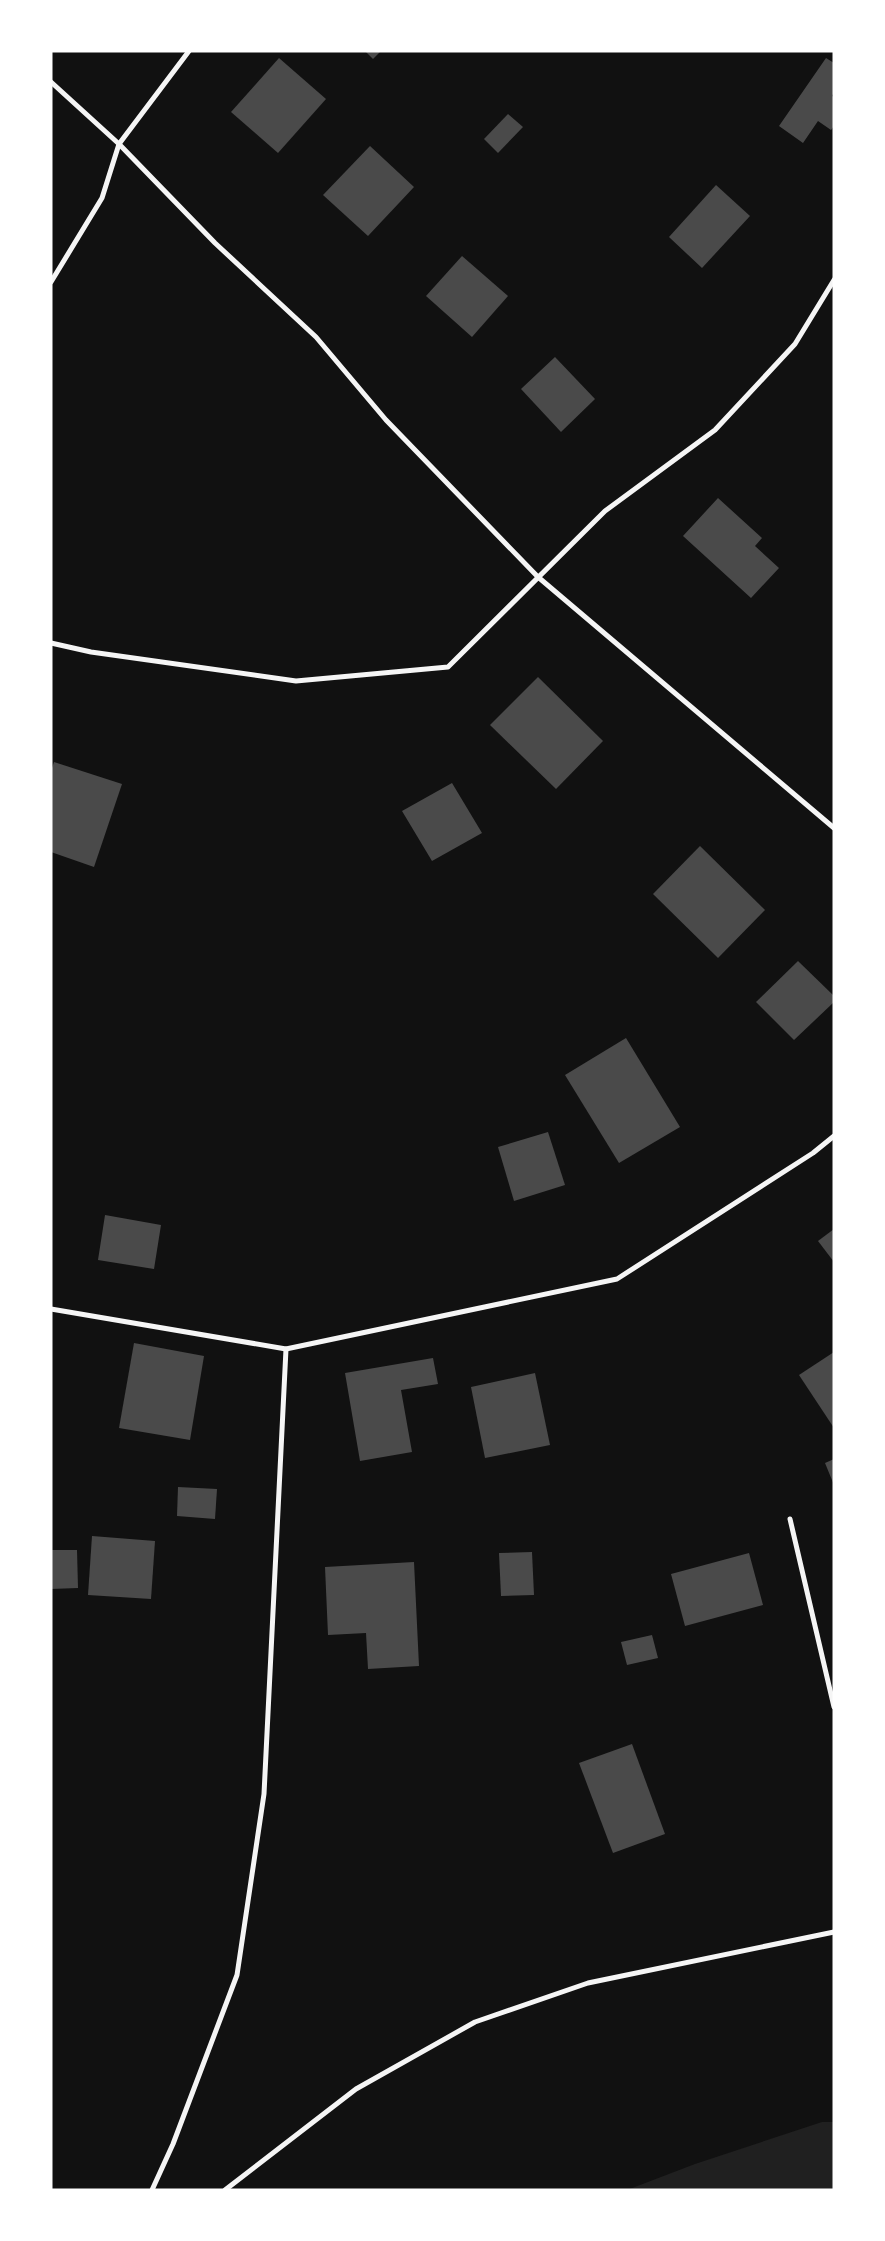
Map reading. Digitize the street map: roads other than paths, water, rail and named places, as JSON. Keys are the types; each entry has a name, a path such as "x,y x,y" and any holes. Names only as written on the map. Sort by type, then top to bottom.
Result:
{"street":[{"path":"51,282 102,198 120,144 189,51"},
{"path":"51,82 120,144 215,243 316,337 386,420 538,576 834,828"},
{"path":"51,643 91,652 296,681 448,667 605,511 714,430 796,344 834,280"},
{"path":"51,1309 286,1349 617,1279 813,1153 834,1136"},
{"path":"152,2190 173,2144 237,1975 264,1794 286,1349"},
{"path":"790,1519 834,1707"},
{"path":"225,2190 356,2089 475,2022 588,1983 834,1932"}]}
